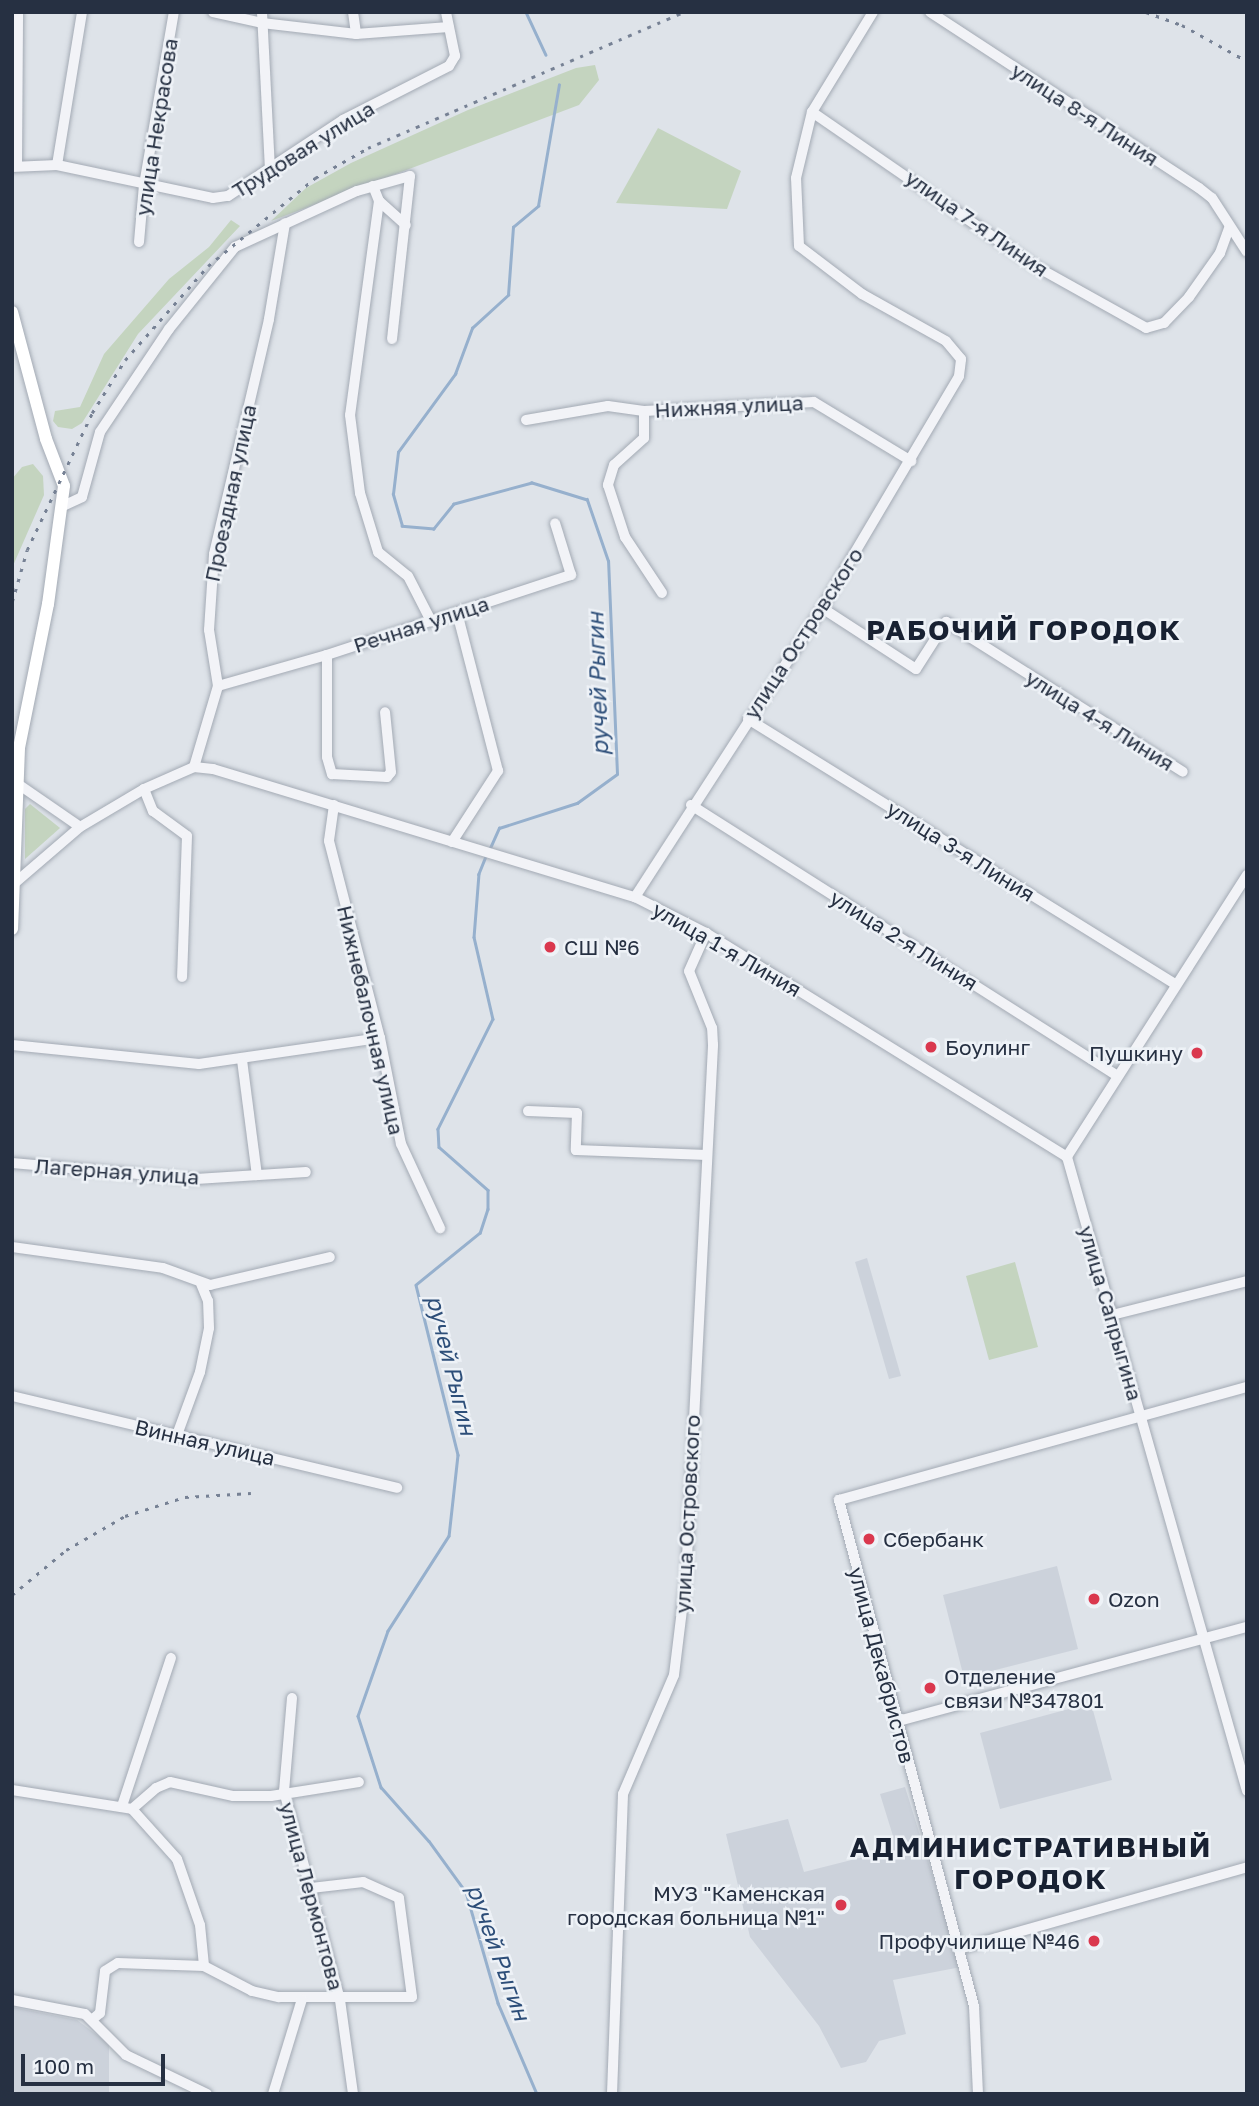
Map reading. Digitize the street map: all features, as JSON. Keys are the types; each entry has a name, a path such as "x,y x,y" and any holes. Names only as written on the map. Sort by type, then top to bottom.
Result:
{"main road":[{"path":"12,312 64,486 48,604 23,711 12,929"}],"street":[{"path":"15,165 18,12"},
{"path":"57,165 82,12"},
{"name":"улица Некрасова","path":"139,242 144,185 174,12"},
{"path":"213,12 356,34 449,27"},
{"path":"353,12 356,34"},
{"name":"Трудовая улица","path":"15,165 57,165 220,199 270,170 344,120 449,66 455,56 446,12"},
{"path":"812,112 873,12"},
{"name":"улица 8-я Линия","path":"930,12 1199,188 1212,198 1247,252"},
{"path":"262,18 270,170"},
{"name":"улица Островского","path":"635,897 691,806 822,608 911,461 962,365 946,341 862,294 799,246 796,178 812,112"},
{"name":"улица 7-я Линия","path":"812,112 1037,267 1146,328 1164,323 1189,297 1220,253 1229,228"},
{"path":"63,506 85,492 100,432 192,298 235,247 373,186 410,176 392,339"},
{"path":"373,186 379,201 406,225"},
{"path":"379,201 350,415 360,493 378,552 408,576 431,621"},
{"name":"Проездная улица","path":"194,767 218,686 209,630 214,554 269,319 285,223"},
{"name":"Нижняя улица","path":"526,420 608,406 643,411 814,402 911,461"},
{"name":"Нижняя улица","path":"643,411 644,438 614,465 608,485 625,537 662,593"},
{"name":"Речная улица","path":"218,686 327,655 571,575 555,523"},
{"name":"улица 4-я Линия","path":"822,608 916,669 946,622 1183,772"},
{"path":"452,842 498,771 457,612"},
{"path":"327,655 327,757 332,774 387,777 391,772 385,712"},
{"name":"улица 3-я Линия","path":"748,719 1175,984"},
{"path":"16,883 80,827 144,789 194,767"},
{"name":"улица 1-я Линия","path":"194,767 334,805 519,864 635,897 706,933 1067,1157"},
{"path":"18,784 80,827"},
{"path":"144,789 153,811 187,835 182,978"},
{"name":"Нижнебалочная улица","path":"334,805 329,841 380,1038 401,1144 440,1228"},
{"name":"улица 2-я Линия","path":"691,806 1116,1075"},
{"path":"1067,1157 1116,1075 1247,875"},
{"name":"улица Островского","path":"612,2094 623,1794 674,1675 686,1577 713,1036 689,971 706,933"},
{"path":"12,1045 199,1064 242,1060 380,1038"},
{"path":"242,1060 257,1175"},
{"path":"528,1111 577,1113 576,1150 708,1155"},
{"name":"улица Сапрыгина","path":"1067,1157 1247,1791"},
{"name":"Лагерная улица","path":"12,1163 125,1176 306,1172"},
{"path":"12,1247 163,1268 201,1284 229,1283 288,1264 330,1257"},
{"path":"1112,1315 1247,1281"},
{"path":"177,1435 209,1328 201,1284"},
{"path":"1141,1417 1247,1387"},
{"name":"Винная улица","path":"12,1396 397,1488"},
{"name":"улица Декабристов","path":"978,2094 974,2006 839,1500 1141,1417"},
{"path":"898,1721 1247,1627"},
{"path":"127,1807 171,1658"},
{"name":"улица Лермонтова","path":"292,1698 284,1791 340,2000 353,2094"},
{"path":"127,1807 170,1782 233,1796 271,1796 284,1791 359,1782"},
{"path":"12,1790 127,1807 177,1859 200,1925 204,1966"},
{"path":"958,1950 1247,1867"},
{"path":"94,2018 100,2013 105,1971 111,1964 204,1966 252,1991 302,1999 412,1997 400,1898 363,1882 311,1888"},
{"path":"274,2094 302,1999"},
{"path":"12,2000 94,2018 126,2054 207,2094"}],"shaded area":[{"path":"867,1258 901,1376 889,1379 855,1262"},
{"path":"1057,1566 1078,1649 964,1678 943,1595"},
{"path":"1091,1703 1112,1780 1000,1809 980,1733"},
{"name":"МУЗ \"Каменская городская больница №1\"","path":"905,1787 961,1967 893,1980 906,2034 879,2041 866,2062 841,2068 819,2026 750,1937 726,1834 788,1819 804,1872 891,1850 888,1839 893,1836 880,1794"},
{"path":"12,2007 77,2020 109,2044 109,2094 12,2094"}],"green space":[{"path":"595,65 599,80 579,105 271,221 306,188 351,163 468,110 576,68"},
{"path":"658,128 741,171 727,209 616,203"},
{"path":"231,220 240,226 138,334 82,423 72,429 58,427 53,421 55,411 80,407 104,354 169,279 209,247"},
{"path":"33,464 43,476 44,495 12,568 12,479 22,467"},
{"path":"30,804 60,828 25,859 25,809"},
{"path":"1015,1262 1038,1347 989,1360 966,1276"}],"waterway":[{"name":"ручей Рыгин","path":"526,12 546,55"},
{"name":"ручей Рыгин","path":"490,848 499,828 577,803 617,774 608,561 587,500 532,483 454,504 434,529 402,526 393,494 398,452 455,374 472,328 508,295 513,227 538,206 559,85"},
{"name":"ручей Рыгин","path":"487,854 479,874 474,937 493,1019 438,1129 439,1147 488,1190 488,1209 480,1233 416,1285 458,1455 449,1536 388,1631 358,1716 381,1787 429,1841 466,1892 498,2003 537,2094"}],"railway":[{"path":"12,602 27,550 92,413 125,360 208,266 315,178 368,148 684,12"},
{"path":"1146,12 1182,25 1247,61"},
{"path":"12,1595 66,1550 125,1516 185,1497 251,1493"}],"place":[{"name":"СШ №6","path":"550,947"},
{"name":"Боулинг","path":"931,1047"},
{"name":"Пушкину","path":"1197,1053"},
{"name":"Сбербанк","path":"869,1539"},
{"name":"Ozon","path":"1094,1599"},
{"name":"Отделение связи №347801","path":"930,1688"},
{"name":"МУЗ \"Каменская городская больница №1\"","path":"841,1905"},
{"name":"Профучилище №46","path":"1094,1941"}],"district":[{"name":"РАБОЧИЙ ГОРОДОК","path":"1024,630"},
{"name":"АДМИНИСТРАТИВНЫЙ ГОРОДОК","path":"1031,1863"}]}
